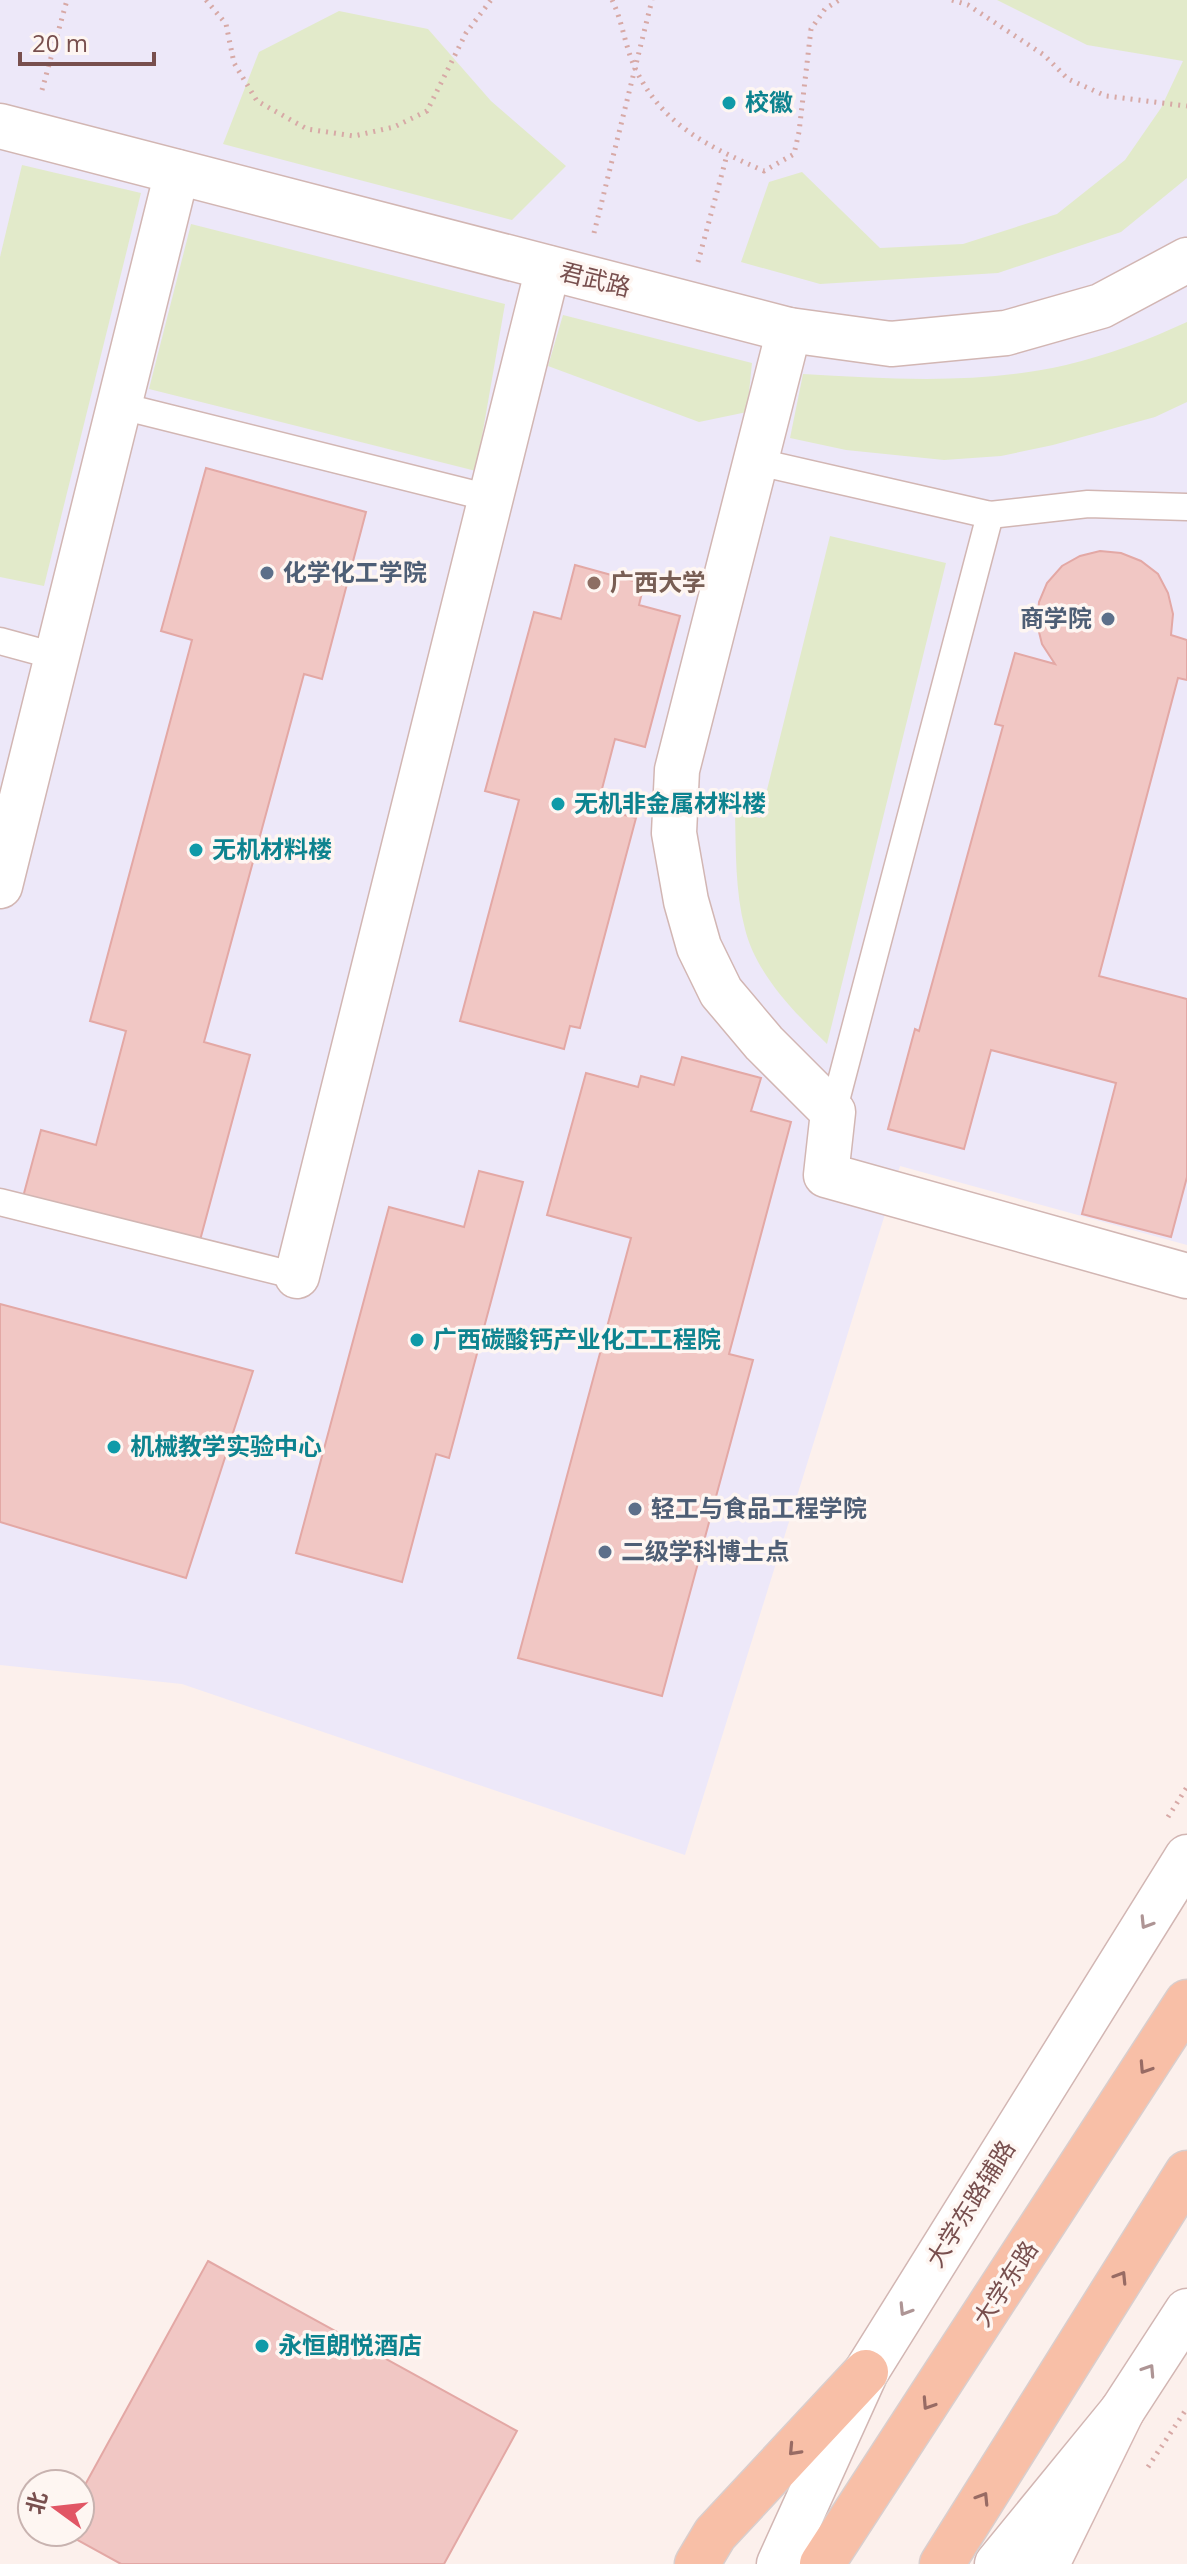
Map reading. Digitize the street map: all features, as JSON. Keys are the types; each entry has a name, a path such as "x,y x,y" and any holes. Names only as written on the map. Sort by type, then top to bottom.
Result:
{"main road":[{"name":"大学东路","path":"822,2564 1187,2002"},
{"path":"942,2564 1187,2173"},
{"path":"697,2564 715,2534 866,2372"}],"street":[{"name":"君武路","path":"0,126 789,330 891,344 1006,333 1101,306 1187,260"},
{"path":"0,886 177,172"},
{"path":"297,1276 548,268"},
{"path":"789,330 758,462 677,770 674,833 686,901 699,947 721,992 764,1043 833,1112 826,1175 1187,1276"},
{"name":"大学东路辅路","path":"779,2564 866,2372 1187,1857"},
{"path":"997,2564 1122,2411 1187,2311"},
{"path":"1047,2564 1122,2411"}],"lane":[{"path":"121,406 490,498"},
{"path":"758,462 990,515 1088,504 1187,507"},
{"path":"833,1112 990,515"},
{"path":"0,641 55,656"},
{"path":"0,1202 297,1276"}],"path":[{"path":"42,90 67,0"},
{"path":"206,0 226,24 234,63 257,101 307,129 354,136 394,127 427,111 466,33 491,0"},
{"path":"612,0 620,16 635,69 660,107 688,135 764,171 794,154 811,29 825,9 839,0"},
{"path":"594,233 652,0"},
{"path":"952,0 968,5 1044,55 1068,79 1106,96 1187,106"},
{"path":"28,86 57,94"},
{"path":"698,263 727,155"},
{"path":"579,229 607,237"},
{"path":"685,259 712,266"}],"shaded area":[{"name":"广西大学","path":"0,0 1187,0 1187,1245 900,1166 685,1855 182,1684 0,1665"}],"green space":[{"path":"997,0 1187,0 1187,178 1121,232 998,273 820,284 741,262 769,182 802,172 880,248 963,244 1057,214 1125,160 1161,108 1183,61 1087,45"},
{"path":"339,11 428,29 491,101 566,166 512,220 223,144 259,52"},
{"path":"22,165 141,193 44,586 0,577 0,257"},
{"path":"191,224 505,304 476,471 149,389"},
{"path":"563,315 752,363 747,412 699,422 548,366"},
{"path":"1187,322 1187,402 1155,417 1001,456 944,460 846,450 790,438 803,374 934,379 1000,376 1066,365 1112,352"},
{"path":"830,536 946,563 827,1044 778,992 750,946 739,900 735,812 760,818"}],"building":[{"name":"无机材料楼","path":"206,468 366,512 322,679 304,674 204,1042 250,1055 199,1244 23,1197 41,1130 96,1145 126,1031 90,1021 192,640 161,631"},
{"path":"1100,551 1121,553 1141,561 1158,574 1168,593 1173,614 1171,635 1187,640 1187,680 1178,678 1099,976 1187,999 1187,1177 1171,1237 1082,1214 1116,1083 991,1050 964,1149 888,1129 915,1029 919,1031 1003,726 995,724 1015,653 1055,664 1042,644 1037,624 1039,602 1047,583 1062,566 1080,556"},
{"name":"无机非金属材料楼","path":"575,565 644,584 639,605 680,616 645,747 615,739 597,808 636,818 580,1028 570,1026 564,1049 460,1021 519,800 485,791 534,612 561,619"},
{"name":"轻工与食品工程学院","path":"682,1057 761,1078 751,1111 791,1122 729,1354 753,1360 662,1696 518,1658 631,1238 547,1215 586,1073 638,1087 641,1076 674,1085"},
{"name":"广西碳酸钙产业化工工程院","path":"479,1171 523,1182 449,1458 436,1454 402,1582 296,1553 389,1207 464,1227"},
{"name":"机械教学实验中心","path":"0,1304 253,1371 186,1578 0,1522"},
{"name":"永恒朗悦酒店","path":"208,2261 517,2431 444,2564 121,2564 92,2548 96,2548 94,2468"}],"place":[{"name":"校徽","path":"729,103"},
{"name":"化学化工学院","path":"267,573"},
{"name":"广西大学","path":"594,583"},
{"name":"商学院","path":"1108,619"},
{"name":"无机非金属材料楼","path":"558,804"},
{"name":"无机材料楼","path":"196,850"},
{"name":"广西碳酸钙产业化工工程院","path":"417,1340"},
{"name":"机械教学实验中心","path":"114,1447"},
{"name":"轻工与食品工程学院","path":"635,1509"},
{"name":"二级学科博士点","path":"605,1552"},
{"name":"永恒朗悦酒店","path":"262,2346"}]}
